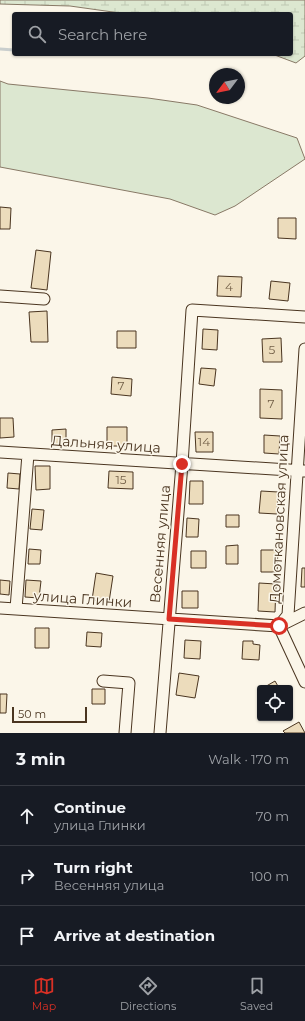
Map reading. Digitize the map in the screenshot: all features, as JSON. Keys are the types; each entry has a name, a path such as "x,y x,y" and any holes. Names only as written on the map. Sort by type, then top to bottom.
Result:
{"street":[{"path":"0,296 44,299"},
{"name":"Весенняя улица","path":"160,733 182,464 192,310 305,317"},
{"name":"Домоткановская улица","path":"279,626 288,615 301,471 305,349"},
{"name":"Дальняя улица","path":"0,452 301,471"},
{"path":"16,609 28,454"},
{"name":"улица Глинки","path":"0,608 279,626"},
{"path":"305,613 279,626 305,682"},
{"path":"103,681 129,683 125,733"}],"green space":[{"path":"0,0 305,0 305,56 296,63 277,56 293,56 293,12 113,12 70,6 0,4"},
{"path":"0,81 8,84 148,98 197,105 297,138 305,159 235,206 215,215 170,199 0,167"}],"building":[{"path":"0,207 11,208 10,229 0,229"},
{"path":"278,218 296,218 296,239 278,238"},
{"path":"36,250 51,252 47,290 31,288"},
{"path":"218,276 242,277 241,297 217,296"},
{"path":"271,281 290,283 288,301 269,299"},
{"path":"47,311 48,342 31,342 29,312"},
{"path":"203,329 218,330 217,350 202,349"},
{"path":"117,331 136,331 136,348 117,348"},
{"path":"281,338 282,362 263,362 262,339"},
{"path":"201,368 216,369 214,386 199,384"},
{"path":"112,377 132,379 131,396 111,394"},
{"path":"260,389 282,390 282,419 260,418"},
{"path":"0,418 13,418 14,437 0,438"},
{"path":"107,427 127,427 127,446 107,446"},
{"path":"66,429 66,446 52,446 52,430"},
{"path":"195,432 213,432 213,452 196,452"},
{"path":"264,435 280,436 279,454 264,453"},
{"path":"35,466 50,466 50,489 36,490"},
{"path":"109,471 133,472 133,489 108,488"},
{"path":"8,473 20,474 19,489 7,488"},
{"path":"190,481 203,481 203,504 189,504"},
{"path":"261,491 278,492 277,514 259,513"},
{"path":"32,509 44,510 42,530 30,529"},
{"path":"226,515 239,515 239,527 226,527"},
{"path":"187,518 199,519 198,537 186,537"},
{"path":"238,545 238,564 226,564 226,546"},
{"path":"29,549 41,550 40,564 28,564"},
{"path":"261,550 278,550 277,572 261,572"},
{"path":"191,551 206,551 206,568 191,568"},
{"path":"302,568 305,568 305,587 301,587"},
{"path":"96,573 113,576 109,602 92,600"},
{"path":"0,580 10,581 9,595 0,594"},
{"path":"26,580 41,581 39,598 25,597"},
{"path":"259,583 276,584 275,612 258,611"},
{"path":"182,591 198,591 198,608 182,608"},
{"path":"35,628 49,628 49,648 35,648"},
{"path":"87,632 102,633 101,647 86,646"},
{"path":"185,640 201,641 200,659 184,658"},
{"path":"243,641 253,641 253,644 260,645 259,660 242,659"},
{"path":"179,673 199,676 195,698 176,695"},
{"path":"275,681 277,685 268,685"},
{"path":"92,689 105,689 105,704 92,704"},
{"path":"0,694 7,694 6,713 0,713"},
{"path":"299,722 305,733 285,733 283,731"}],"waterway":[{"path":"0,49 12,50"}],"route":[{"path":"182,464 169,619 279,626"}]}
